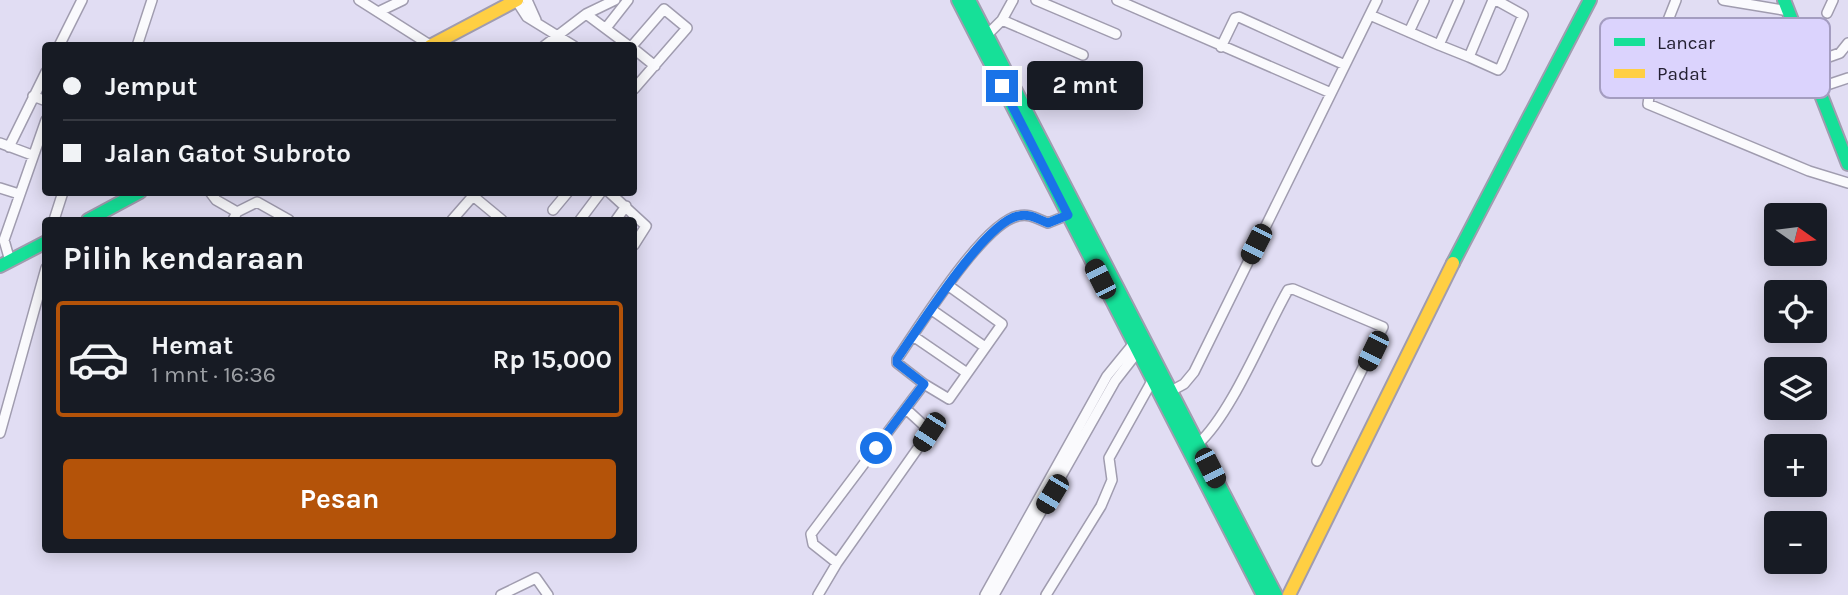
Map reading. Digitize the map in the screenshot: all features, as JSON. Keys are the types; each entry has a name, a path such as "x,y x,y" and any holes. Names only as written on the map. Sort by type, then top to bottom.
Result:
{"main road":[{"path":"436,42 516,0"},
{"path":"958,0 1014,98 1139,343 1153,381 1270,592"},
{"path":"969,0 987,35 1006,84"},
{"path":"1289,595 1407,354 1590,0"},
{"path":"1014,98 1066,216 1139,343 1171,391 1270,592"},
{"path":"1822,98 1848,164"},
{"path":"94,217 133,196"},
{"path":"5,257 42,243"}],"street":[{"path":"61,42 82,0"},
{"path":"138,42 152,0"},
{"path":"359,0 425,42"},
{"path":"378,12 403,0"},
{"path":"516,0 527,17 569,42"},
{"path":"527,0 536,20"},
{"path":"548,42 586,14 615,0"},
{"path":"606,29 628,0"},
{"path":"987,35 1002,20 1013,0"},
{"path":"1036,0 1116,34"},
{"path":"1116,0 1331,93"},
{"path":"1171,391 1184,384 1194,372 1377,0"},
{"path":"1409,32 1424,0"},
{"path":"1439,45 1459,0"},
{"path":"1370,15 1498,70 1523,15 1521,11 1494,0 1469,57"},
{"path":"1669,18 1676,0"},
{"path":"1723,0 1786,6"},
{"path":"1828,13 1833,0"},
{"path":"636,42 664,9 686,26 637,86"},
{"path":"586,14 625,42"},
{"path":"1221,47 1234,18 1239,17 1345,65"},
{"path":"1002,20 1083,55"},
{"path":"1830,57 1840,54 1848,43"},
{"path":"637,51 655,66"},
{"path":"1830,84 1848,78"},
{"path":"32,155 5,145 42,79"},
{"path":"33,96 42,99"},
{"path":"1649,98 1648,104 1810,171 1848,183"},
{"path":"5,257 19,194 42,130"},
{"path":"0,188 19,194"},
{"path":"55,217 62,196"},
{"path":"213,196 235,216 257,202 284,217"},
{"path":"455,217 473,196 496,217"},
{"path":"553,210 565,196"},
{"path":"582,217 598,196"},
{"path":"615,196 646,226 637,240"},
{"path":"619,217 626,206"},
{"path":"949,286 1002,322 949,398 924,384 896,361 949,286 982,242 1001,223 1020,215 1052,223 1066,216"},
{"path":"0,433 42,282"},
{"path":"1198,444 1215,428 1275,313 1288,290 1293,289 1383,327 1317,461"},
{"path":"932,310 985,347"},
{"path":"913,336 967,373"},
{"path":"985,595 1107,376 1139,343"},
{"path":"994,595 1139,343"},
{"path":"1046,595 1101,506 1112,480 1109,458 1153,381"},
{"path":"837,563 813,544 811,534 924,384"},
{"path":"818,595 837,563 929,432 929,427 906,409"},
{"path":"501,595 536,578 548,595"}],"traffic: fast":[{"path":"958,0 1263,595"},
{"path":"969,0 1276,595"},
{"path":"1453,263 1590,0"},
{"path":"1784,0 1791,18"},
{"path":"1822,98 1848,164"},
{"path":"94,217 133,196"},
{"path":"0,266 42,244"}],"traffic: slow":[{"path":"438,42 517,0"},
{"path":"1289,595 1453,263"}],"route":[{"path":"876,448 924,384 897,363 897,359 982,242 1001,223 1020,215 1030,215 1048,223 1068,215 1002,86"}]}
